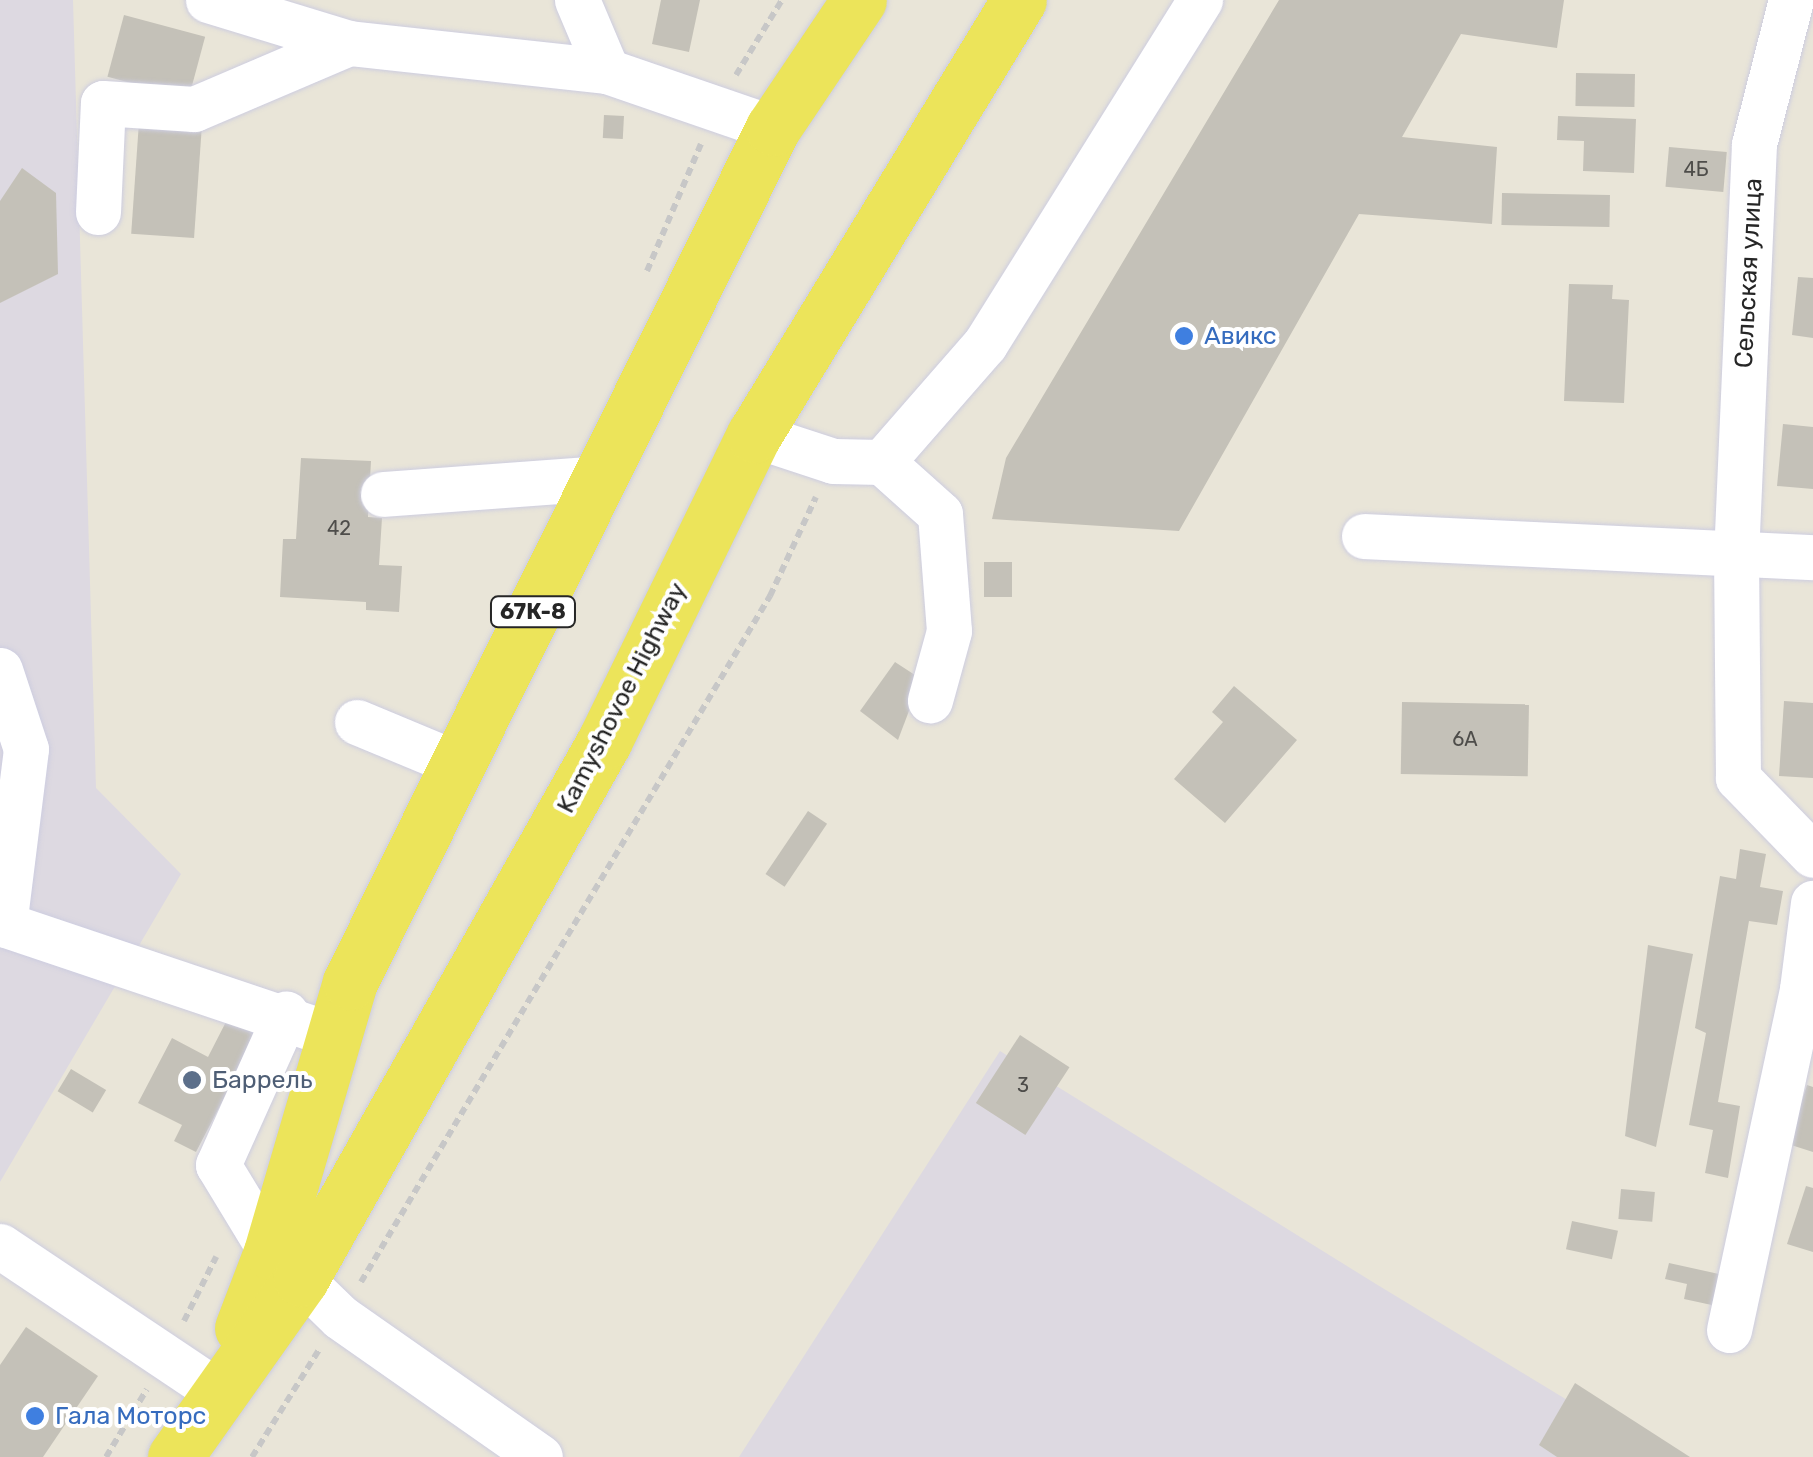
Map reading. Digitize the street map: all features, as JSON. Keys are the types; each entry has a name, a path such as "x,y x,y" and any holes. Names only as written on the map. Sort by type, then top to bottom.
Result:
{"main road":[{"name":"Kamyshovoe Highway","path":"286,1266 350,982 774,128 860,0"},
{"name":"Kamyshovoe Highway","path":"175,1457 218,1391 286,1266 604,742 754,436 1019,0"}],"street":[{"path":"208,0 348,43 607,71 774,128"},
{"path":"578,0 607,71"},
{"path":"882,462 984,344 1200,0"},
{"name":"Сельская улица","path":"1792,0 1754,144 1736,551 1738,778 1813,855"},
{"path":"98,212 104,103 194,109 348,43"},
{"path":"754,436 833,461 882,462 940,514 949,631 930,700"},
{"path":"383,494 600,478"},
{"path":"1364,536 1813,557"},
{"path":"5,690 26,748 2,924 286,1014 336,1036"},
{"path":"357,722 458,764"},
{"path":"1730,1330 1802,990 1813,904"},
{"path":"286,1014 218,1165 286,1266 340,1317 540,1457"},
{"path":"5,1260 218,1391"}],"path":[{"path":"252,1457 340,1317 770,596 833,461"}],"shaded area":[{"path":"0,0 73,0 96,788 181,874 0,1182"},
{"path":"1000,1051 1376,1284 1661,1457 739,1457"}],"building":[{"path":"661,0 700,0 689,52 652,44"},
{"name":"Авикс","path":"1279,0 1564,0 1557,48 1461,34 1402,137 1497,147 1492,224 1359,214 1179,531 992,519 1006,458"},
{"path":"124,15 205,37 189,99 107,77"},
{"path":"1576,73 1635,74 1634,107 1575,106"},
{"path":"604,115 624,116 623,139 603,138"},
{"path":"1558,116 1636,119 1634,173 1583,171 1584,141 1557,140"},
{"path":"139,122 202,126 194,238 131,234"},
{"path":"1669,147 1727,152 1723,192 1666,187"},
{"path":"22,168 56,193 58,274 0,303 0,201"},
{"path":"1502,193 1610,195 1609,227 1501,225"},
{"path":"1798,277 1813,278 1813,338 1792,335"},
{"path":"1569,284 1613,285 1612,299 1629,300 1624,403 1564,401"},
{"path":"1783,424 1813,427 1813,489 1777,486"},
{"path":"301,458 371,461 368,517 382,518 379,565 402,566 399,612 366,610 366,602 280,597 283,539 296,539"},
{"path":"984,562 1012,562 1012,597 984,597"},
{"path":"895,662 921,679 898,740 860,711"},
{"path":"1234,686 1297,740 1225,823 1174,779 1223,722 1212,712"},
{"path":"1784,701 1813,703 1813,778 1779,776"},
{"path":"1402,702 1529,704 1528,776 1401,774"},
{"path":"808,811 827,824 785,887 766,874"},
{"path":"1740,849 1766,854 1760,887 1783,891 1777,925 1749,921 1718,1102 1740,1106 1728,1178 1705,1173 1713,1130 1689,1125 1706,1033 1695,1028 1720,876 1736,879"},
{"path":"1648,945 1693,954 1656,1147 1625,1136"},
{"name":"Баррель","path":"230,1014 260,1029 196,1152 174,1141 182,1125 138,1103 172,1038 208,1057"},
{"path":"1020,1035 1069,1067 1025,1135 976,1103"},
{"path":"71,1069 106,1090 93,1112 58,1091"},
{"path":"1807,1085 1813,1087 1813,1152 1788,1144"},
{"path":"1806,1186 1813,1188 1813,1252 1787,1244"},
{"path":"1621,1189 1655,1192 1652,1222 1618,1219"},
{"path":"1572,1221 1618,1231 1612,1259 1566,1249"},
{"path":"1669,1263 1728,1276 1721,1307 1684,1299 1687,1284 1665,1279"},
{"name":"Гала Моторс","path":"26,1327 98,1376 43,1457 0,1457 0,1365"},
{"path":"1575,1383 1690,1457 1557,1457 1539,1445"}],"place":[{"name":"Авикс","path":"1184,336"},
{"name":"Баррель","path":"192,1080"},
{"name":"Гала Моторс","path":"35,1416"}]}
